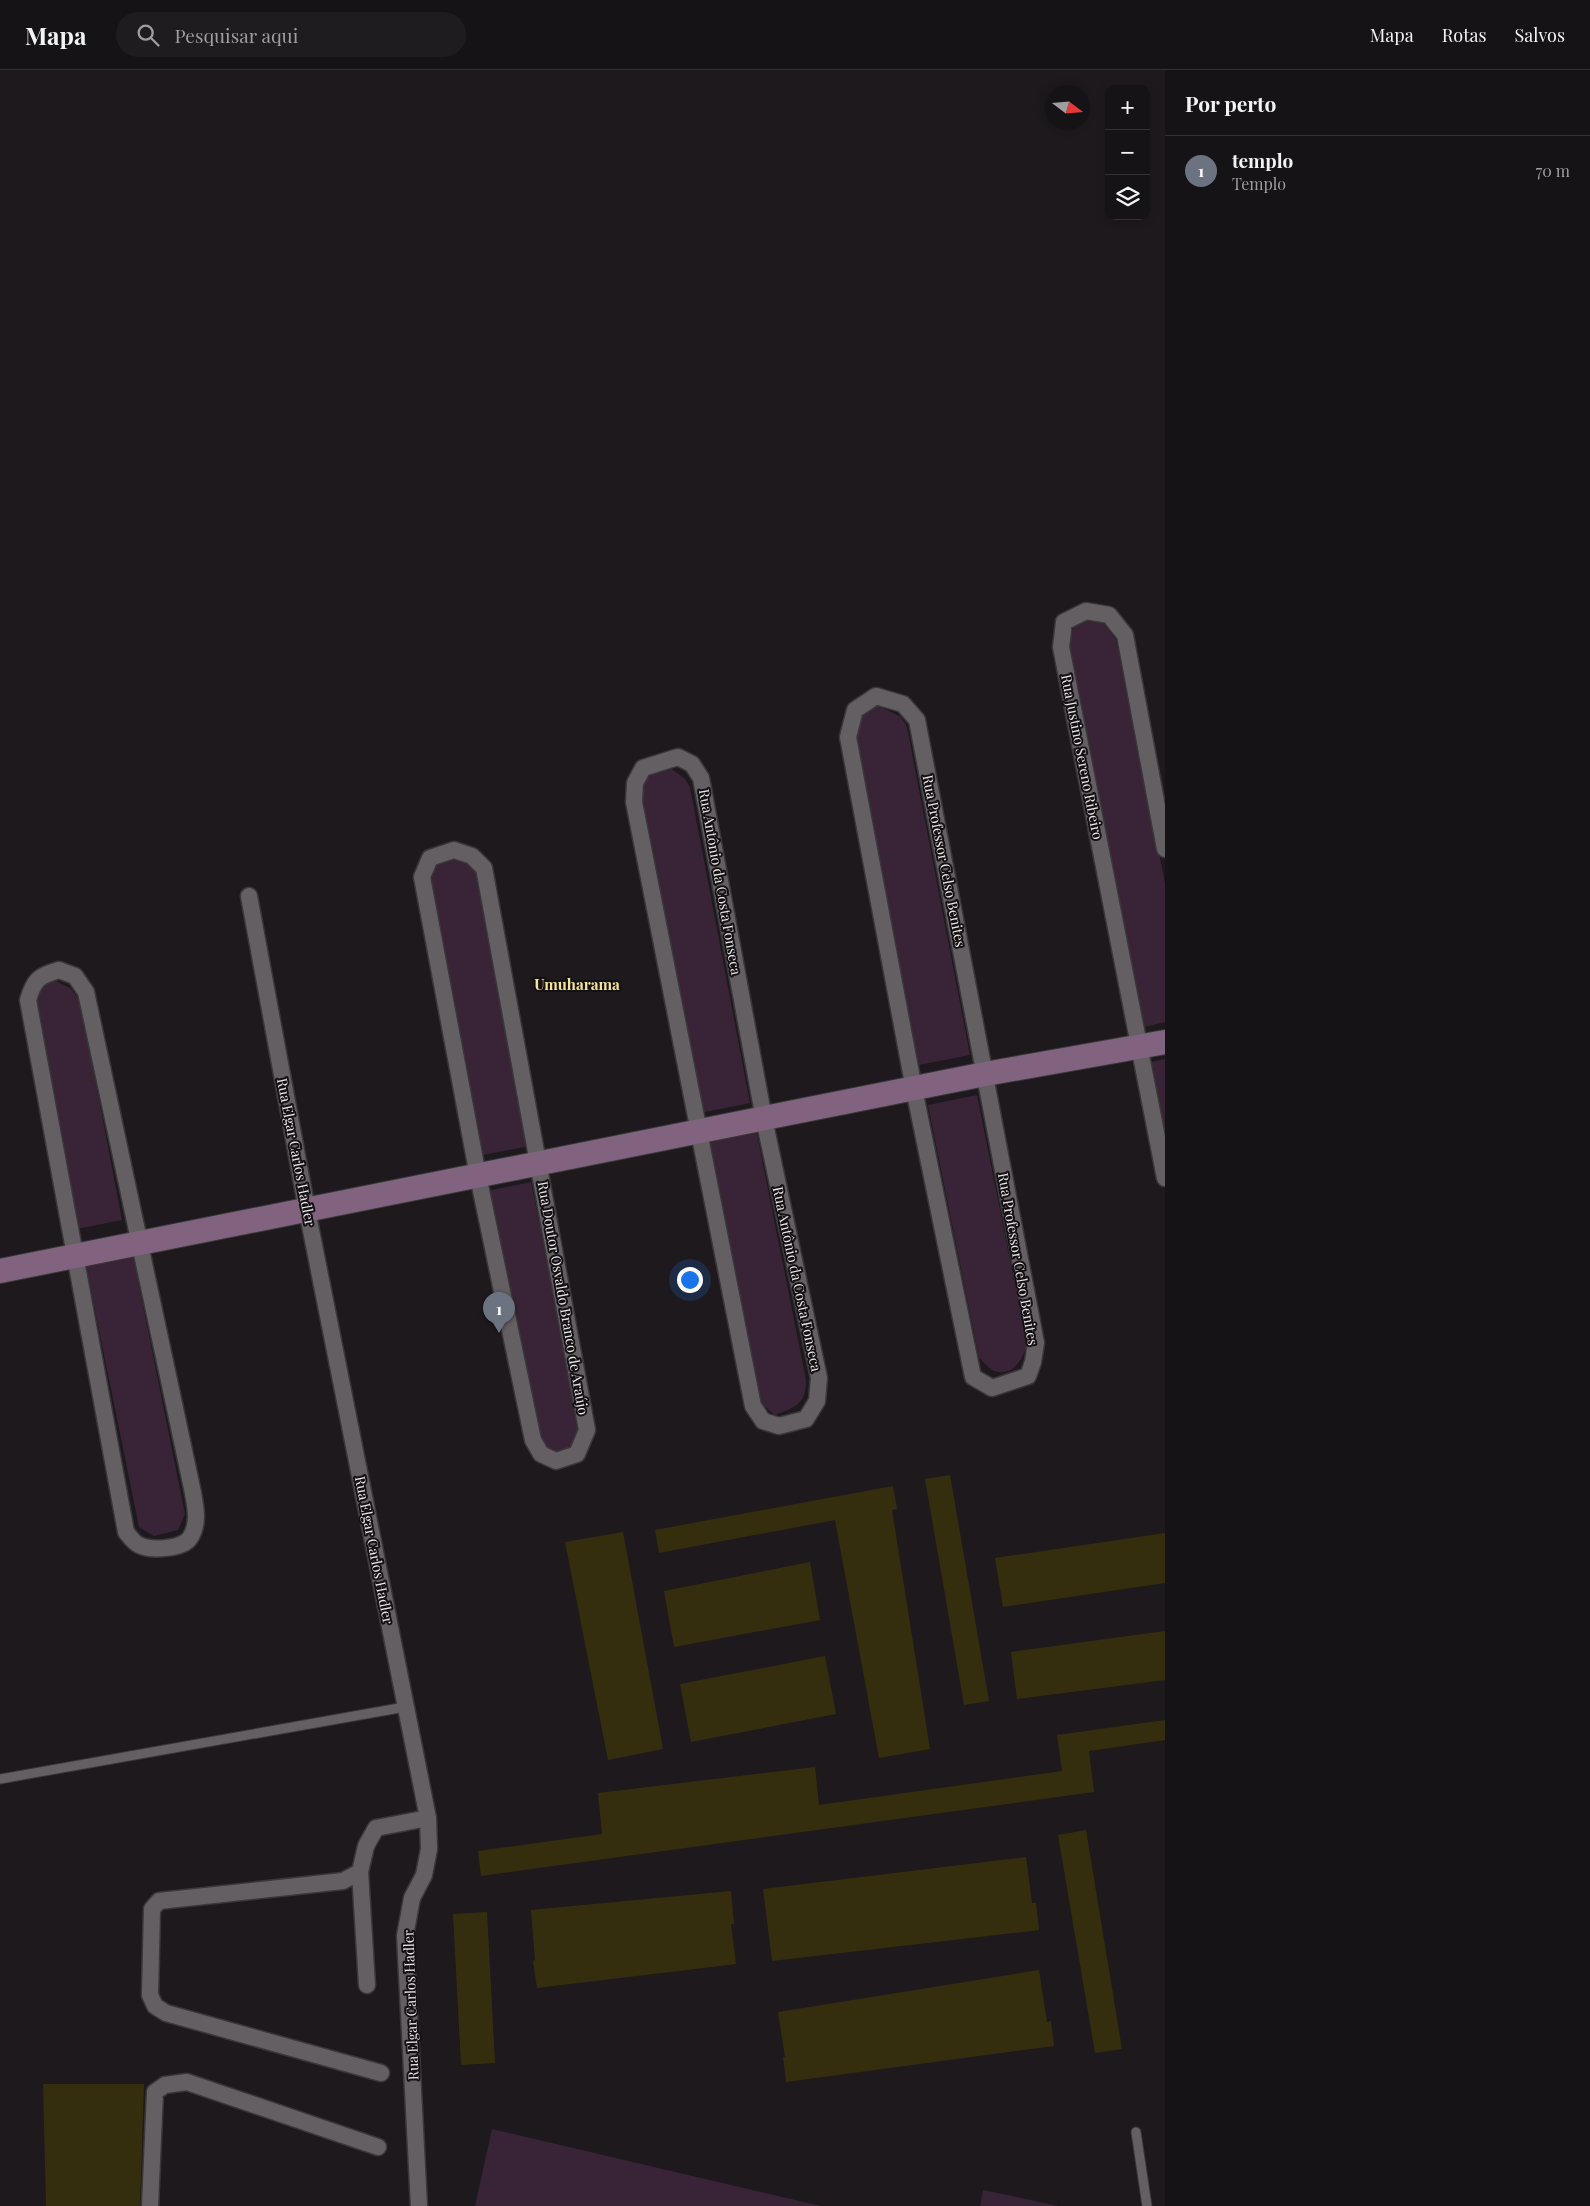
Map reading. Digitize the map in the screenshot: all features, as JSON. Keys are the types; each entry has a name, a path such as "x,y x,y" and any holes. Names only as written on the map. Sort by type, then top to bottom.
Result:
{"street":[{"name":"Rua Justino Sereno Ribeiro","path":"1165,849 1125,635 1109,615 1086,611 1064,622 1061,647 1165,1178"},
{"name":"Rua Professor Celso Benites","path":"876,696 903,704 917,720 1036,1343 1034,1362 1028,1376 992,1388 973,1376 914,1089 848,737 855,710 876,696"},
{"name":"Rua Antônio da Costa Fonseca","path":"678,757 692,764 701,778 764,1119 819,1378 817,1401 806,1419 779,1426 763,1421 753,1406 700,1131 634,802 636,783 643,768 678,757"},
{"name":"Rua Doutor Osvaldo Branco de Araújo","path":"454,850 472,856 484,868 586,1430 577,1454 556,1461 541,1454 533,1440 478,1176 422,877 430,858 454,850"},
{"name":"Rua Elgar Carlos Hadler","path":"249,896 307,1210 428,1818 429,1849 426,1866 412,1898 405,1936 419,2206"},
{"path":"59,970 75,976 86,992 192,1488 197,1519 190,1538 180,1545 150,1549 137,1544 126,1532 75,1256 28,1000 33,983 44,974 59,970"},
{"path":"0,1271 985,1074 1165,1042"},
{"path":"367,1984 360,1872 366,1846 376,1828 428,1818"},
{"path":"360,1872 343,1881 159,1901 152,1909 150,1996 155,2006 166,2013 381,2073"},
{"path":"150,2206 155,2092 165,2085 187,2082 378,2147"}],"lane":[{"path":"0,1779 405,1707"},
{"path":"1136,2132 1147,2206"}],"shaded area":[{"path":"1086,617 1103,623 1116,640 1165,883 1165,1022 1144,1027 1067,648 1074,627"},
{"path":"879,706 901,717 907,727 970,1055 919,1065 856,736 861,713"},
{"path":"669,767 685,779 690,787 750,1103 700,1113 641,800 648,778 656,772"},
{"path":"454,857 470,862 478,877 530,1146 483,1155 430,878 437,862"},
{"path":"56,981 70,988 80,1000 122,1220 77,1229 34,1004 41,985"},
{"path":"1165,1059 1165,1135 1151,1062"},
{"path":"977,1095 1027,1345 1016,1366 1006,1372 992,1370 979,1358 928,1105"},
{"path":"756,1129 806,1380 804,1395 798,1404 775,1415 757,1400 705,1139"},
{"path":"531,1182 581,1429 572,1449 557,1456 546,1450 537,1435 487,1191"},
{"path":"133,1256 185,1514 178,1530 154,1536 139,1527 86,1266"},
{"path":"492,2129 821,2206 475,2206"},
{"path":"983,2190 1059,2206 980,2206"}],"building":[{"path":"950,1475 989,1701 964,1705 925,1479"},
{"path":"893,1486 897,1509 892,1510 930,1749 879,1758 835,1520 659,1553 655,1530"},
{"path":"623,1532 663,1749 608,1760 565,1542"},
{"path":"1165,1533 1165,1583 1003,1607 995,1558"},
{"path":"810,1562 820,1620 674,1647 664,1591"},
{"path":"1165,1631 1165,1680 1017,1699 1011,1652"},
{"path":"825,1656 836,1714 691,1742 680,1684"},
{"path":"1165,1720 1165,1740 1089,1751 1094,1792 481,1876 478,1851 602,1834 598,1793 815,1767 819,1805 1062,1771 1057,1735"},
{"path":"1086,1830 1122,2049 1095,2053 1058,1835"},
{"path":"1026,1857 1032,1903 1036,1903 1039,1930 772,1961 763,1889"},
{"path":"731,1891 734,1924 731,1924 736,1964 537,1988 533,1961 535,1960 531,1910"},
{"path":"487,1912 495,2063 461,2065 453,1914"},
{"path":"1039,1970 1047,2022 1051,2021 1054,2046 786,2082 783,2057 785,2057 778,2012"},
{"path":"43,2084 144,2084 140,2206 46,2206"}],"place":[{"name":"templo","path":"499,1333"}],"district":[{"name":"Umuharama","path":"577,985"}]}
